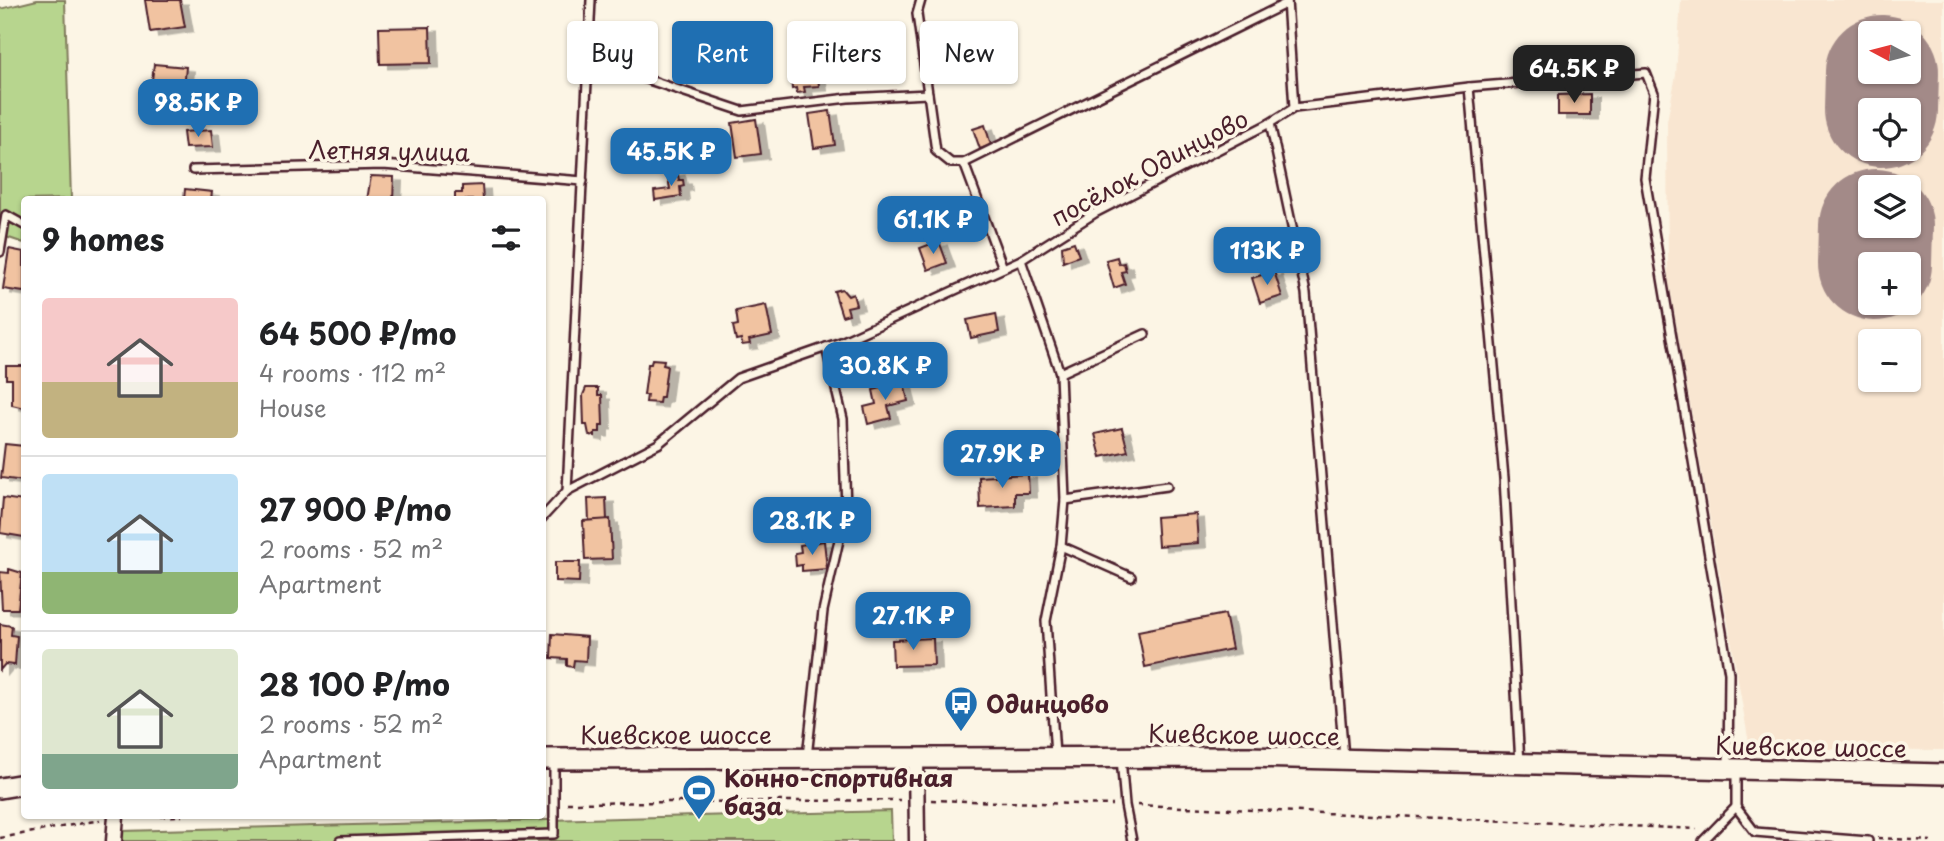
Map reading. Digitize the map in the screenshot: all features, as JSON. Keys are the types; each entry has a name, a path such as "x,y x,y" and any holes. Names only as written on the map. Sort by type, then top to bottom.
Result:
{"main road":[{"name":"Киевское шоссе","path":"548,759 1344,759 1944,774"},
{"path":"0,788 21,784"}],"street":[{"path":"916,758 916,841"},
{"path":"114,841 116,819"}],"lane":[{"path":"590,21 591,0"},
{"path":"921,0 917,14 936,151 951,163 964,163 1287,2 1294,108"},
{"name":"посёлок Одинцово","path":"546,514 567,491 658,444 738,378 826,347 1021,260 1096,213 1294,108 1469,87 1646,73 1654,93 1645,178 1729,673 1732,769"},
{"path":"658,83 742,111 848,98 928,94"},
{"path":"567,491 588,84"},
{"path":"1469,87 1504,478 1520,764"},
{"path":"1270,123 1307,293 1344,759"},
{"path":"964,163 1003,268"},
{"name":"Летняя улица","path":"193,170 383,165 583,181"},
{"path":"0,252 6,215 21,223"},
{"path":"1021,260 1060,373 1065,500 1061,546 1046,621 1056,758"},
{"path":"1060,373 1146,334"},
{"path":"807,759 823,611 846,509 843,419 826,347"},
{"path":"1065,500 1167,486"},
{"path":"1061,546 1131,577"},
{"path":"1121,757 1130,840"},
{"path":"340,841 554,834 555,803 548,759"},
{"path":"1732,769 1736,807 1755,832 1868,841"},
{"path":"1703,841 1736,807"}],"path":[{"path":"555,803 915,800 1125,805 1716,830"},
{"path":"0,838 105,819"},
{"path":"1877,838 1931,841"}],"shaded area":[{"path":"1681,0 1944,0 1944,750 1750,749 1668,277 1667,121 1676,75"}],"green space":[{"path":"37,0 65,0 71,196 21,196 21,242 0,235 0,9"},
{"name":"Конно-спортивная база","path":"891,811 892,841 122,841 122,831"}],"building":[{"path":"145,0 180,0 185,27 150,32"},
{"path":"430,27 431,63 380,64 379,28"},
{"path":"154,64 186,67 183,100 150,96"},
{"path":"792,84 819,84 804,87 805,92 797,93 796,88 792,89"},
{"path":"1590,94 1590,115 1558,115 1558,95"},
{"path":"830,111 835,145 814,148 809,114"},
{"path":"756,119 761,154 737,157 732,123"},
{"path":"985,125 991,145 980,149 973,129"},
{"path":"211,130 213,147 185,148 183,132"},
{"path":"677,171 684,186 680,187 681,196 655,200 654,191 670,189 667,173"},
{"path":"371,176 394,177 393,196 368,196"},
{"path":"482,185 483,196 455,196 455,193 462,193 462,186"},
{"path":"185,189 212,192 212,196 184,196"},
{"path":"939,241 947,263 928,270 920,248"},
{"path":"1074,242 1079,256 1063,262 1062,246"},
{"path":"9,249 21,251 21,292 3,289"},
{"path":"1117,257 1119,264 1124,263 1126,271 1121,272 1125,284 1114,288 1106,260"},
{"path":"1274,271 1282,296 1260,303 1252,278"},
{"path":"842,289 848,296 853,294 856,305 847,307 849,314 842,316 834,291"},
{"path":"766,305 772,335 749,340 750,344 742,345 741,339 736,340 733,326 738,325 736,311"},
{"path":"996,314 999,332 971,338 967,320"},
{"path":"652,359 664,360 663,365 667,366 663,397 660,397 659,403 646,402 647,395 644,395 648,364 651,364"},
{"path":"6,366 21,366 21,407 12,405 12,379 6,379"},
{"path":"904,383 908,401 888,406 891,418 868,424 864,407 876,404 873,390"},
{"path":"586,388 598,388 598,395 602,395 603,425 600,425 600,432 595,432 595,436 589,435 587,425 584,425 583,395"},
{"path":"1122,428 1128,451 1101,457 1095,434"},
{"path":"5,444 21,446 21,481 1,478"},
{"path":"1028,474 1029,493 1015,493 1015,506 980,508 979,477"},
{"path":"3,498 21,501 21,536 0,533"},
{"path":"606,498 607,520 589,521 588,499"},
{"path":"1196,514 1198,543 1158,546 1156,517"},
{"path":"610,519 612,559 585,560 583,521"},
{"path":"824,541 827,569 802,571 802,565 796,566 795,553 801,552 800,545"},
{"path":"555,562 580,562 579,582 555,581"},
{"path":"9,569 21,573 18,609 2,609 0,572 9,573"},
{"path":"1225,614 1232,649 1145,667 1138,631"},
{"path":"0,624 12,626 11,635 17,636 15,665 5,664 0,670"},
{"path":"552,634 587,637 586,661 574,660 573,667 567,666 567,659 551,658"},
{"path":"933,638 934,665 893,666 892,640"}],"runway":[{"path":"1881,98 1882,84"},
{"path":"1875,252 1876,238"}],"place":[{"name":"Одинцово","path":"961,733"},
{"name":"Конно-спортивная база","path":"699,821"}]}
